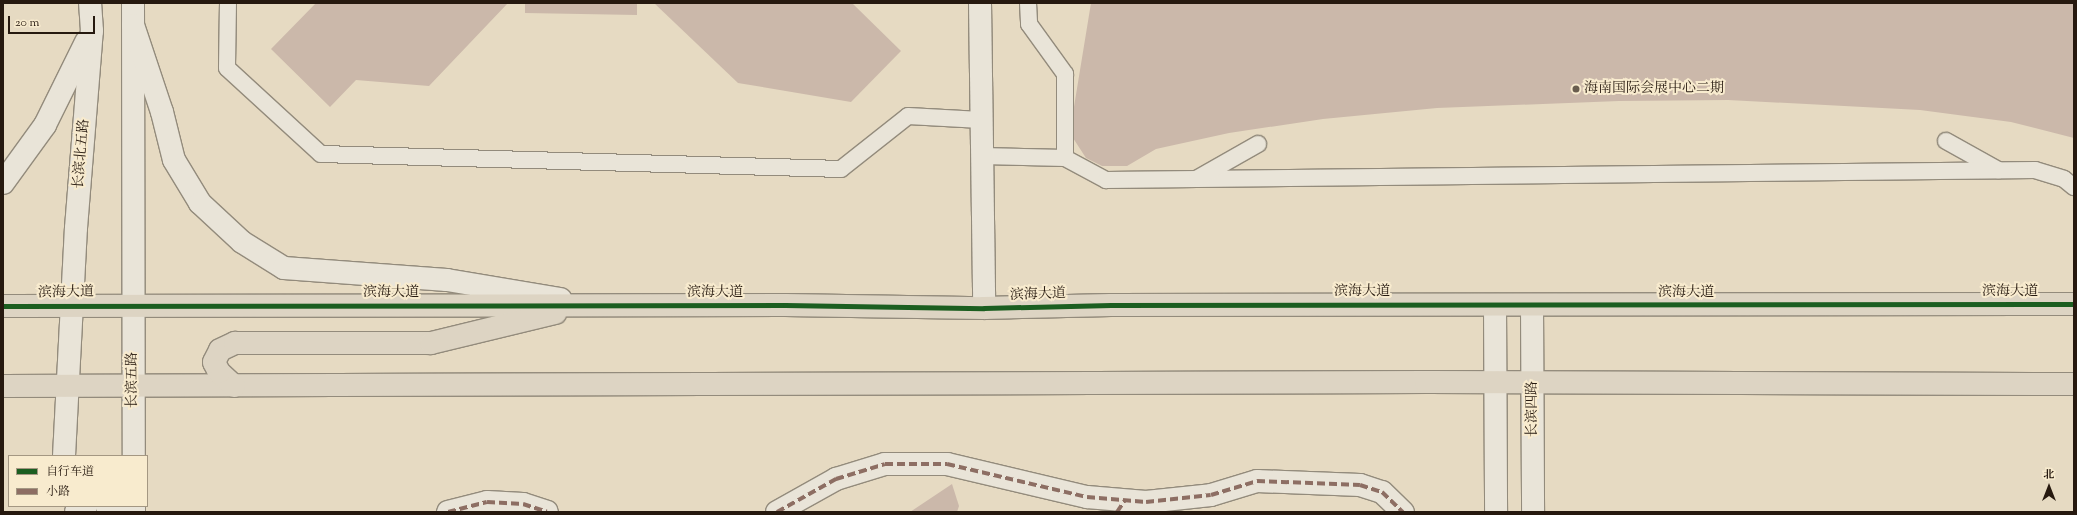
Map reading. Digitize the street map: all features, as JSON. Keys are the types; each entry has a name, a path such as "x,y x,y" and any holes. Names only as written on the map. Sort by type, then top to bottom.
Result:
{"highway":[{"name":"滨海大道","path":"3,306 589,304 984,308 1111,305 2074,304"},
{"path":"234,386 219,372 214,362 220,350 235,343 432,343 589,304"},
{"path":"3,386 1496,383 2074,384"}],"street":[{"name":"长滨北五路","path":"72,305 92,31 90,3"},
{"path":"132,3 133,305"},
{"path":"980,3 984,308"},
{"path":"133,25 162,112 174,160 200,203 242,242 272,261 284,268 447,280 589,304"},
{"path":"3,183 45,125 92,31"},
{"path":"64,455 72,305"},
{"name":"长滨五路","path":"133,305 134,455"},
{"path":"1495,305 1496,512"},
{"name":"长滨四路","path":"1532,305 1533,512"},
{"path":"777,512 836,479 885,464 947,464 1121,506 1211,495 1257,481 1360,485 1382,492 1403,512"},
{"path":"448,512 487,502 523,504 547,512"},
{"path":"109,507 118,512"}],"lane":[{"path":"228,3 227,68 321,154 841,169 908,116 981,120"},
{"path":"1028,3 1029,24 1065,74 1065,158"},
{"path":"1946,141 2000,171"},
{"path":"1196,179 1258,144"},
{"path":"982,156 1065,158 1106,180 2034,170 2064,179 2074,186"}],"building":[{"path":"316,3 508,3 429,86 356,80 330,107 271,49"},
{"path":"525,3 637,3 637,15 525,13"},
{"path":"654,3 852,3 901,51 851,102 738,83"},
{"name":"海南国际会展中心二期","path":"1091,3 2074,3 2074,138 2011,122 1920,110 1728,100 1619,101 1437,108 1323,119 1229,133 1156,149 1127,166 1102,166 1086,158 1073,138 1072,119"},
{"path":"952,484 959,506 957,512 910,512"}],"marked path":[{"path":"777,512 836,479 885,464 947,464 1087,497 1146,502 1211,495 1257,481 1360,485 1382,492 1403,512"},
{"path":"1117,512 1125,500"},
{"path":"448,512 487,502 523,504 547,512"}],"cycle path":[{"path":"3,306 785,305 984,308 1111,305 2074,304"}],"place":[{"name":"海南国际会展中心二期","path":"1576,89"}]}
